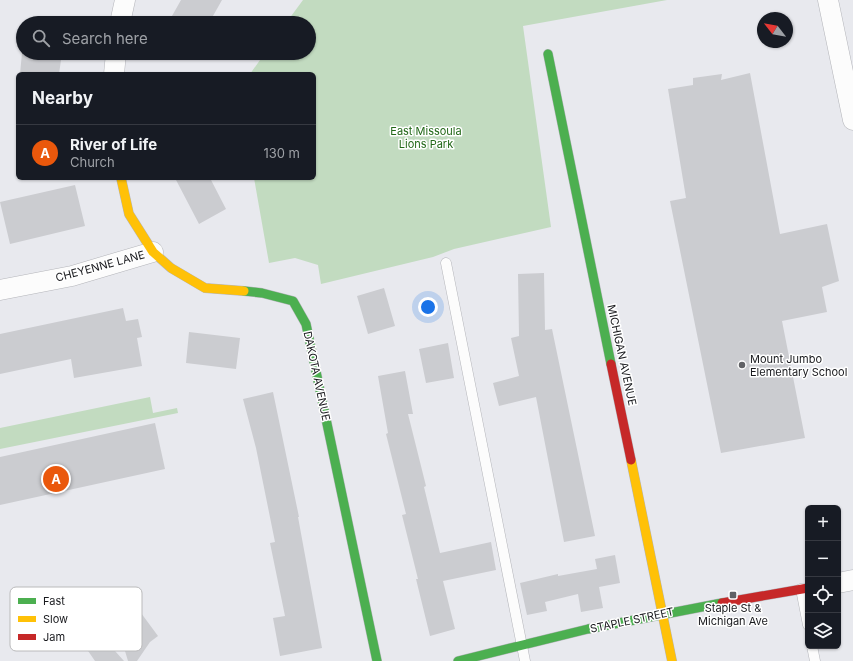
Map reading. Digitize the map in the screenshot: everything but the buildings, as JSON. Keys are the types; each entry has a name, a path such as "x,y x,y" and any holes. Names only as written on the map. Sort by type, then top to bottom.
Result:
{"street":[{"path":"122,16 125,0"},
{"path":"828,0 853,120"},
{"name":"MICHIGAN AVENUE","path":"548,54 672,661"},
{"path":"114,72 115,60"},
{"name":"DAKOTA AVENUE","path":"120,180 128,214 153,252 171,268 205,288 262,293 293,301 306,324 377,661"},
{"name":"CHEYENNE LANE","path":"0,290 72,276 153,252"},
{"path":"841,582 853,580"},
{"name":"STAPLE STREET","path":"458,661 522,643 663,614 804,588"}],"lane":[{"path":"446,263 525,661"},
{"path":"804,588 807,613"},
{"path":"813,649 815,661"}],"green space":[{"name":"East Missoula Lions Park","path":"303,0 667,0 523,26 551,227 454,249 433,257 321,284 318,265 295,258 269,263 254,180 316,180 316,72 251,72 260,60 316,60 316,16 291,16"},
{"path":"150,397 153,413 177,408 178,413 0,449 0,428"}],"traffic: fast":[{"path":"548,54 611,364"},
{"path":"244,291 262,293 293,301 306,324 377,661"},
{"path":"458,661 588,629 722,603"}],"traffic: slow":[{"path":"121,180 129,214 153,252 171,268 205,288 244,291"},
{"path":"631,460 672,661"}],"traffic: jam":[{"path":"611,364 631,460"},
{"path":"722,603 805,589"}],"place":[{"name":"Mount Jumbo Elementary School","path":"742,365"},
{"name":"River of Life","path":"56,479"},
{"name":"Staple St & Michigan Ave","path":"733,595"}]}
